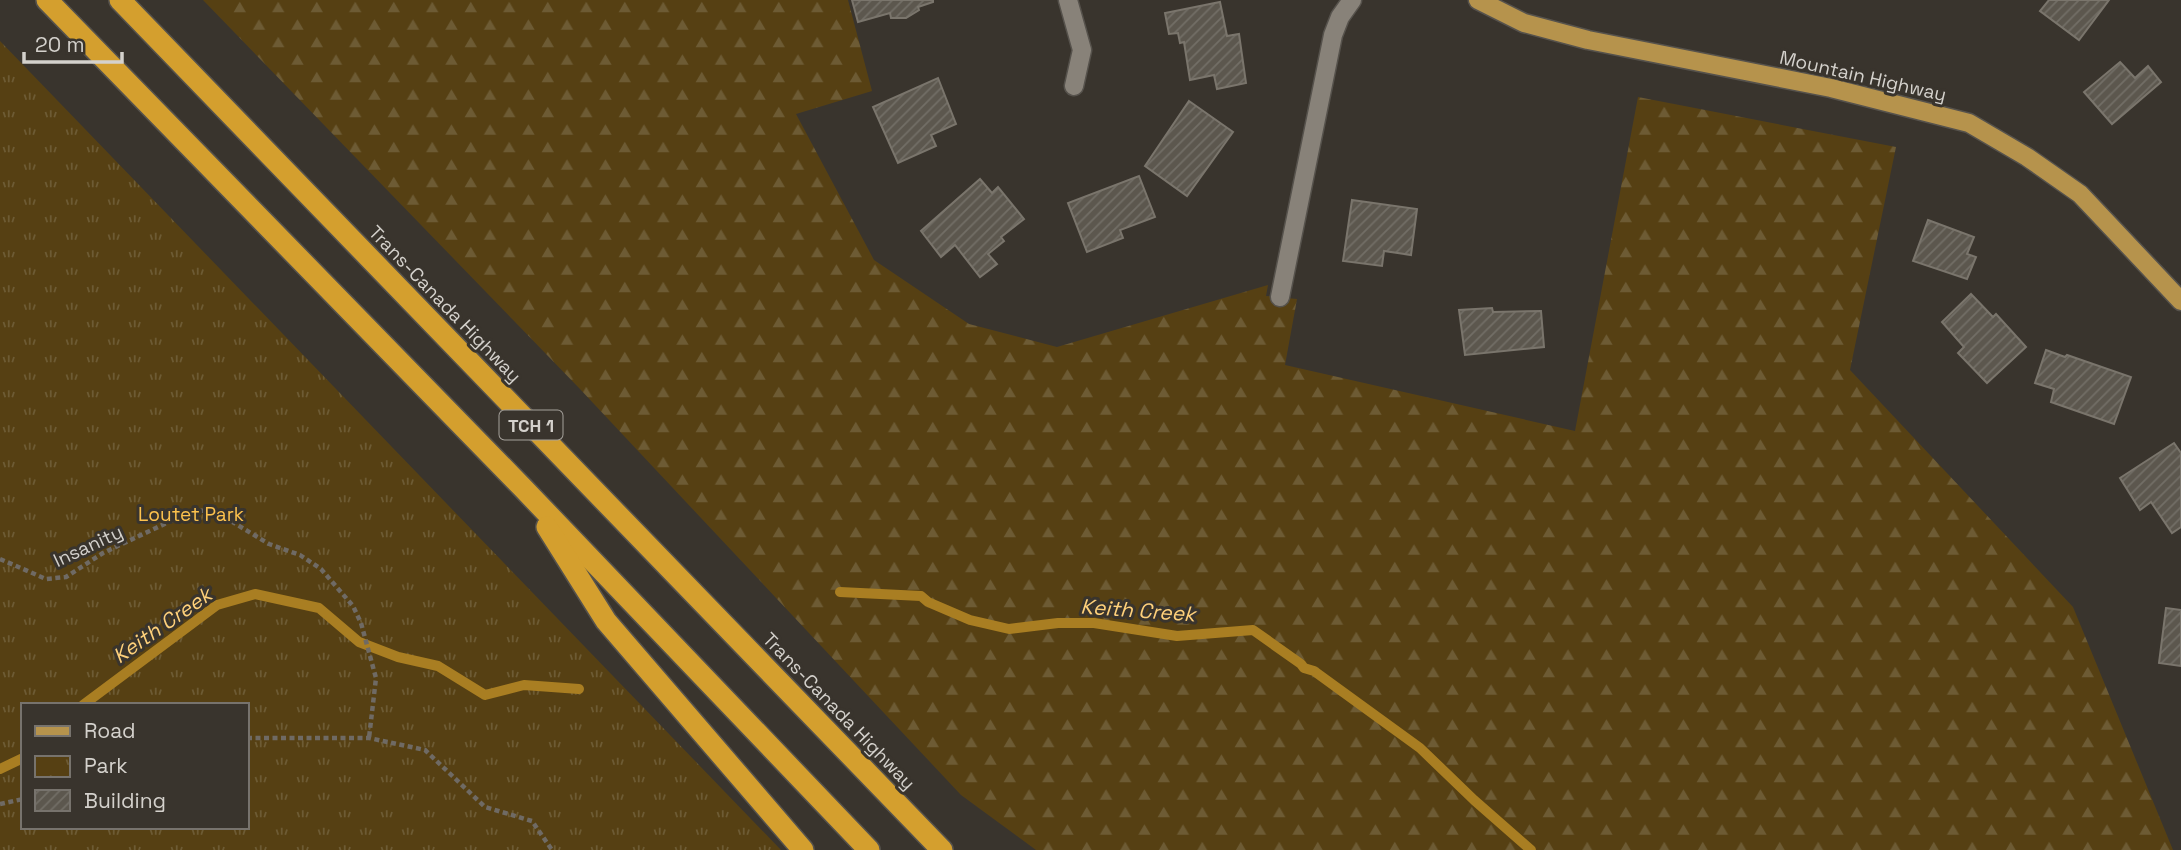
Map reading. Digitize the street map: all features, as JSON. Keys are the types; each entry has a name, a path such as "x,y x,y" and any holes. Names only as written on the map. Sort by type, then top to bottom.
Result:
{"highway":[{"name":"TCH 1","path":"47,0 522,487 869,850"},
{"name":"Trans-Canada Highway","path":"120,0 942,850"},
{"path":"522,487 606,621 803,850"}],"main road":[{"name":"Mountain Highway","path":"1478,0 1524,23 1588,40 1831,88 1969,123 2027,157 2080,194 2181,301"}],"street":[{"path":"1068,0 1082,50 1074,86"},
{"path":"1280,296 1333,34 1340,17 1352,0"}],"path":[{"name":"Insanity","path":"0,559 46,579 66,577 103,553 194,510 216,512 269,544 300,555 321,569 353,606 361,623 376,678 369,738"},
{"path":"248,738 369,738 425,750 485,807 532,821 552,850"},
{"path":"0,804 21,799"}],"green space":[{"path":"203,0 848,0 872,91 796,114 874,260 969,324 1057,347 1268,285 1266,296 1297,299 1285,365 1575,431 1638,97 1896,147 1850,370 2073,607 2173,850 1036,850 961,795 579,388"},
{"name":"Loutet Park","path":"0,41 781,850 0,850"}],"building":[{"path":"852,0 933,2 918,7 919,10 906,18 891,18 890,13 858,22"},
{"path":"2049,0 2109,0 2079,40 2040,11"},
{"path":"1220,2 1227,36 1239,34 1246,83 1217,89 1214,75 1190,80 1184,42 1180,43 1178,33 1169,34 1165,13"},
{"path":"2120,62 2135,78 2148,66 2161,82 2112,124 2084,92"},
{"path":"938,78 956,124 931,135 936,146 898,163 873,107"},
{"path":"1189,101 1233,132 1187,196 1145,166"},
{"path":"1139,176 1155,217 1120,230 1123,238 1087,252 1068,203"},
{"path":"980,179 992,193 998,187 1024,219 1001,237 1004,241 988,254 997,264 980,277 955,245 941,257 921,231"},
{"path":"1352,200 1417,209 1411,255 1384,251 1382,266 1343,261"},
{"path":"1928,220 1974,237 1967,254 1976,257 1967,279 1913,261"},
{"path":"1971,294 1993,317 1996,314 2026,347 1987,383 1958,353 1964,347 1942,322"},
{"path":"1492,308 1493,312 1541,311 1544,347 1465,355 1459,310"},
{"path":"2046,350 2131,377 2114,424 2051,402 2054,389 2035,383"},
{"path":"2174,443 2181,453 2181,527 2172,533 2151,502 2140,510 2120,478"},
{"path":"2166,608 2181,610 2181,666 2159,663"}],"waterway":[{"name":"Keith Creek","path":"840,592 921,596 928,602 970,620 1009,629 1058,623 1094,623 1177,636 1253,630 1420,748 1531,850"},
{"name":"Keith Creek","path":"86,703 217,605 255,594 319,608 359,642 398,657 438,666 485,695 524,685 579,689"},
{"name":"Keith Creek","path":"0,769 21,759"}]}
